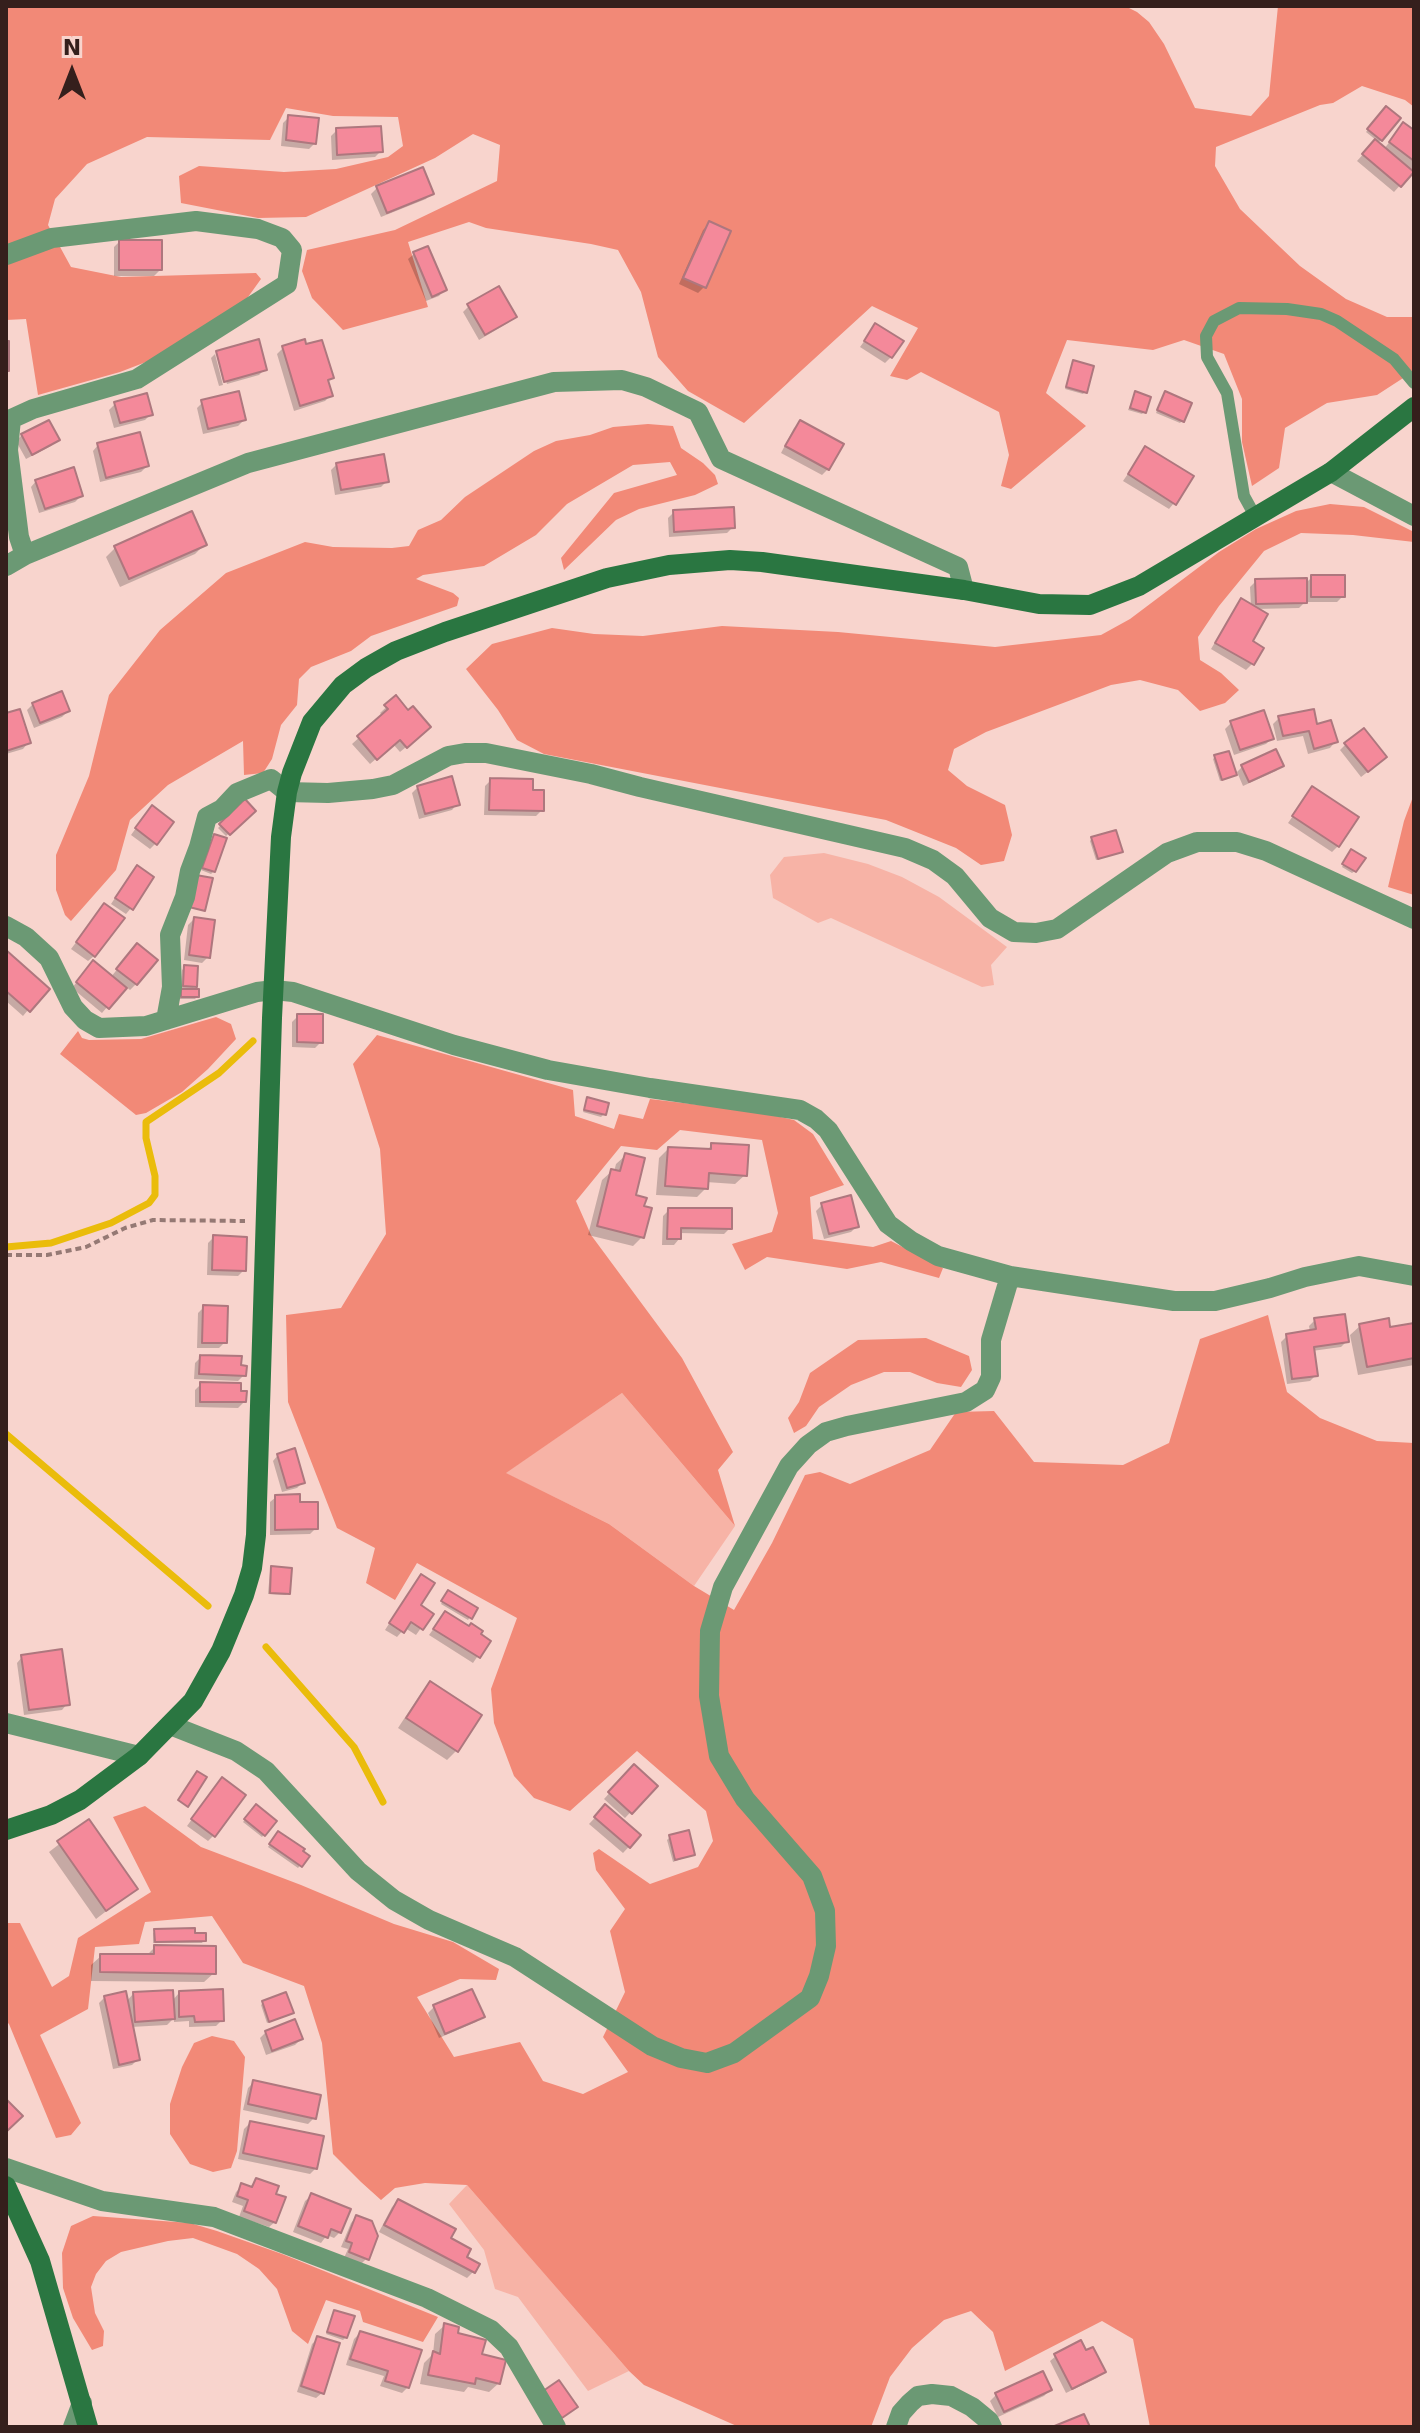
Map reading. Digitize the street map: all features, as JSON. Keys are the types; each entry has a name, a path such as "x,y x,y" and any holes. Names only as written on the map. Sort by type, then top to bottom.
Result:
{"street":[{"path":"6,255 52,238 196,221 258,229 282,238 292,250 287,284 137,379 33,409 11,419 8,450 19,537 25,555"},
{"path":"6,566 25,555 248,463 554,382 622,380 646,387 698,412 721,459 958,567 964,590"},
{"path":"6,1830 51,1815 80,1800 139,1756 193,1701 221,1651 252,1568 256,1535 281,837 292,773 312,722 335,693 366,668 421,641 607,578 669,565 730,560 776,564 964,590 1039,604 1090,605 1139,586 1331,472 1414,407"},
{"path":"1331,472 1414,516"},
{"path":"166,1020 172,987 170,935 185,897 207,817 222,809 237,793 271,779 287,792 328,793 373,789 393,785 448,756 465,753 486,753 591,774 905,848 933,860 955,876 990,918 1014,932 1036,933 1057,929 1167,853 1197,842 1237,842 1266,851 1414,919"},
{"path":"6,926 26,937 49,958 73,1007 85,1020 99,1028 146,1026 257,992 293,992 454,1045 548,1070 800,1110 828,1130 888,1224 938,1256 1010,1276 1174,1301 1215,1301 1359,1266 1414,1276"},
{"path":"170,1725 236,1751 266,1771 358,1871 394,1900 429,1920 515,1957 652,2046 681,2058 707,2063 734,2053 810,1998 826,1946 825,1911 812,1876 745,1799 719,1756 709,1696 710,1631 723,1587 789,1466 808,1445 826,1432 966,1402 985,1390 991,1377 991,1340 1010,1276"},
{"path":"6,1723 139,1756"},
{"path":"6,2168 102,2201 214,2217 427,2298 491,2330 509,2347 556,2427"},
{"path":"6,2186 40,2261 88,2427"},
{"path":"896,2427 901,2413 910,2403 918,2396 932,2394 951,2396 972,2407 992,2427"},
{"path":"73,2427 82,2403"}],"lane":[{"path":"1255,516 1244,496 1227,393 1207,357 1206,336 1214,321 1239,308 1287,309 1321,314 1337,321 1394,359 1414,383"}],"path":[{"path":"6,1255 47,1255 86,1247 125,1228 153,1220 266,1221"}],"shaded area":[{"path":"7,6 1125,6 1149,22 1164,44 1195,108 1251,116 1269,96 1278,6 1414,6 1414,107 1405,100 1362,86 1333,103 1320,105 1216,147 1215,166 1240,209 1300,266 1346,299 1387,317 1414,317 1414,371 1377,395 1327,403 1285,428 1279,468 1252,486 1242,442 1242,399 1224,354 1184,340 1153,350 1067,340 1046,393 1086,426 1011,489 1001,486 1009,455 999,412 921,372 907,380 890,376 918,328 872,306 744,423 688,391 658,357 641,292 618,250 486,228 469,222 408,242 428,307 343,330 312,298 302,271 307,250 395,230 497,181 500,145 473,134 435,158 306,217 258,218 181,203 179,176 199,166 284,172 336,169 388,157 403,146 398,117 333,116 286,108 270,140 147,137 87,164 55,199 48,225 71,267 121,277 256,273 261,279 243,304 159,357 120,372 38,395 26,319 6,320"},
{"path":"648,424 673,426 681,448 703,463 715,475 718,484 695,495 639,509 616,520 564,570 561,558 614,493 677,475 670,462 633,465 567,504 536,535 484,566 423,575 416,579 453,593 459,598 457,606 371,636 351,651 311,667 299,679 297,705 281,725 272,759 263,773 244,775 243,741 168,785 130,820 116,870 71,921 65,915 56,890 56,855 89,776 109,695 160,630 226,573 305,542 333,547 409,546 418,530 441,520 465,497 534,451 556,441 613,427"},
{"path":"1330,504 1364,507 1414,532 1414,542 1301,533 1264,551 1198,637 1200,660 1221,673 1239,690 1225,703 1200,711 1178,690 1140,680 1111,685 986,732 954,749 948,770 967,786 1005,805 1012,835 1004,861 981,865 956,848 886,820 544,754 517,740 466,669 492,644 552,628 643,636 722,626 838,632 995,647 1101,635 1130,619 1219,552 1256,529 1296,511"},
{"path":"1414,794 1414,895 1388,887"},
{"path":"824,853 868,864 902,877 939,897 1007,947 991,965 994,985 982,987 831,918 818,923 773,898 770,875 784,857"},
{"path":"216,1017 231,1024 236,1039 182,1092 146,1113 136,1115 60,1054 78,1031 82,1038 89,1040 141,1039"},
{"path":"377,1035 573,1090 575,1116 614,1129 619,1114 643,1119 650,1099 758,1112 794,1120 813,1134 844,1185 810,1197 813,1239 873,1247 891,1241 943,1268 939,1278 881,1262 847,1269 767,1257 745,1270 732,1244 772,1232 778,1213 762,1140 680,1130 657,1150 621,1146 576,1201 591,1235 682,1358 733,1452 718,1470 735,1526 622,1393 506,1473 609,1524 694,1586 734,1610 772,1543 805,1475 820,1472 850,1484 930,1450 956,1412 994,1411 1034,1462 1123,1465 1169,1443 1200,1339 1268,1315 1287,1392 1320,1418 1377,1441 1414,1443 1414,2427 1150,2427 1133,2339 1102,2321 1005,2371 993,2332 971,2311 944,2320 912,2348 890,2377 871,2427 739,2427 644,2385 467,2185 425,2183 395,2188 381,2200 361,2182 333,2154 322,2043 304,1986 243,1963 212,1916 145,1922 139,1944 95,1947 88,2009 40,2035 81,2123 71,2135 56,2138 6,2021 6,1923 20,1923 52,1987 69,1976 78,1938 151,1892 113,1817 145,1806 201,1847 394,1924 453,1942 499,1969 496,1980 460,1979 417,1997 454,2057 520,2042 543,2081 583,2094 628,2072 603,2037 625,1992 610,1931 625,1909 596,1870 593,1853 599,1849 650,1884 698,1867 713,1841 706,1811 637,1751 570,1811 534,1798 514,1776 494,1723 491,1689 517,1618 417,1563 395,1600 366,1583 375,1548 337,1528 288,1402 286,1315 341,1308 386,1234 380,1149 353,1064"},
{"path":"926,1338 969,1356 972,1370 961,1387 937,1383 910,1372 884,1372 851,1385 819,1407 806,1426 794,1433 788,1418 799,1402 810,1373 858,1340"},
{"path":"622,1393 735,1526 694,1586 609,1524 505,1473"},
{"path":"212,2036 234,2041 245,2057 237,2151 231,2168 213,2172 190,2164 170,2134 170,2104 182,2067 194,2043"},
{"path":"467,2185 629,2371 588,2391 518,2297 495,2289 484,2250 449,2204"},
{"path":"93,2216 190,2223 282,2254 438,2317 423,2342 363,2322 360,2311 326,2300 308,2344 292,2331 277,2289 259,2269 237,2254 193,2238 121,2252 106,2261 91,2287 95,2313 104,2331 103,2346 92,2350 73,2318 63,2288 62,2253 71,2226"}],"building":[{"path":"1386,106 1401,118 1382,141 1367,129"},
{"path":"288,115 319,118 316,144 286,140"},
{"path":"1403,122 1414,130 1414,161 1389,142"},
{"path":"381,126 383,152 337,155 336,128"},
{"path":"1375,139 1414,172 1401,187 1362,154"},
{"path":"423,167 434,194 387,213 376,186"},
{"path":"709,221 731,231 706,288 683,278"},
{"path":"119,240 162,240 162,270 119,270"},
{"path":"428,246 447,290 432,297 413,252"},
{"path":"499,286 517,317 485,335 467,304"},
{"path":"875,323 904,341 892,358 864,341"},
{"path":"259,339 267,370 224,382 216,351"},
{"path":"305,339 306,344 322,340 334,378 328,380 333,396 300,406 282,346"},
{"path":"6,341 9,341 9,371 6,371"},
{"path":"1073,360 1094,366 1087,393 1066,387"},
{"path":"239,391 246,420 208,429 201,400"},
{"path":"1135,391 1151,397 1146,413 1130,408"},
{"path":"1165,391 1192,403 1184,422 1157,410"},
{"path":"147,393 153,415 120,423 114,402"},
{"path":"49,420 60,440 32,455 21,434"},
{"path":"800,420 844,444 829,470 785,446"},
{"path":"140,432 149,466 106,478 97,443"},
{"path":"1145,446 1194,476 1176,505 1128,474"},
{"path":"384,454 389,482 341,490 336,463"},
{"path":"74,467 83,496 45,509 35,480"},
{"path":"734,507 735,528 674,532 673,510"},
{"path":"192,511 207,545 129,579 114,546"},
{"path":"1311,575 1345,575 1345,597 1311,597"},
{"path":"1307,578 1307,603 1256,604 1255,579"},
{"path":"1241,598 1268,614 1253,641 1264,648 1254,665 1215,643"},
{"path":"62,691 70,711 40,723 32,703"},
{"path":"396,695 408,710 413,706 431,727 407,748 400,740 377,760 357,736 388,709 384,705"},
{"path":"20,709 31,743 6,751 6,713"},
{"path":"1314,709 1317,724 1331,720 1338,742 1314,749 1309,731 1283,736 1278,716"},
{"path":"1264,710 1274,739 1240,750 1230,721"},
{"path":"1364,728 1387,757 1368,772 1344,743"},
{"path":"1276,749 1284,766 1249,782 1241,765"},
{"path":"1229,751 1237,775 1222,780 1214,755"},
{"path":"452,776 460,805 425,814 417,786"},
{"path":"490,778 533,779 533,790 544,790 544,811 489,810"},
{"path":"1312,786 1359,817 1339,847 1292,816"},
{"path":"245,799 256,811 230,835 219,824"},
{"path":"152,805 174,822 157,845 135,828"},
{"path":"1116,830 1123,852 1098,859 1091,837"},
{"path":"214,834 227,838 215,872 202,868"},
{"path":"1351,849 1366,858 1356,872 1342,864"},
{"path":"137,865 154,877 133,910 115,898"},
{"path":"196,875 213,878 205,911 189,907"},
{"path":"104,903 125,918 95,957 76,942"},
{"path":"194,917 215,920 210,958 189,955"},
{"path":"137,943 158,960 137,985 116,969"},
{"path":"6,950 50,989 30,1012 6,991"},
{"path":"93,960 127,988 109,1009 76,982"},
{"path":"184,965 198,966 197,987 183,986"},
{"path":"181,989 199,989 199,997 181,997"},
{"path":"297,1014 323,1014 323,1043 297,1042"},
{"path":"587,1097 609,1103 606,1115 584,1110"},
{"path":"711,1143 749,1145 747,1176 709,1173 708,1189 665,1186 668,1147 711,1149"},
{"path":"625,1153 645,1158 636,1195 647,1198 644,1206 652,1208 644,1238 597,1226 611,1169 620,1171"},
{"path":"851,1195 859,1227 829,1234 821,1203"},
{"path":"668,1208 732,1208 732,1229 681,1228 681,1239 667,1239"},
{"path":"213,1235 247,1237 246,1271 212,1270"},
{"path":"203,1305 228,1306 227,1343 202,1343"},
{"path":"1345,1314 1349,1342 1314,1347 1318,1376 1292,1379 1286,1334 1316,1329 1314,1318"},
{"path":"1389,1318 1390,1327 1414,1323 1414,1358 1367,1367 1359,1324"},
{"path":"200,1355 242,1356 241,1365 247,1366 246,1376 199,1374"},
{"path":"200,1382 241,1383 241,1391 247,1391 246,1402 200,1402"},
{"path":"295,1448 305,1483 287,1488 277,1454"},
{"path":"300,1494 300,1502 318,1502 318,1529 275,1530 275,1495"},
{"path":"271,1566 292,1568 290,1594 270,1593"},
{"path":"421,1574 435,1583 421,1605 434,1614 423,1630 411,1622 404,1633 389,1623"},
{"path":"448,1590 478,1608 472,1619 441,1601"},
{"path":"445,1611 469,1626 471,1623 491,1641 480,1658 433,1629"},
{"path":"62,1649 70,1705 29,1710 21,1655"},
{"path":"430,1681 482,1715 458,1752 406,1718"},
{"path":"634,1764 658,1786 632,1814 608,1792"},
{"path":"197,1771 207,1777 188,1807 178,1800"},
{"path":"222,1777 246,1795 215,1837 191,1819"},
{"path":"256,1804 277,1821 265,1836 244,1819"},
{"path":"605,1804 641,1835 630,1848 594,1817"},
{"path":"89,1819 138,1889 106,1911 57,1841"},
{"path":"689,1830 695,1855 675,1860 669,1835"},
{"path":"278,1831 305,1849 303,1851 310,1856 302,1867 269,1844"},
{"path":"195,1928 195,1933 206,1933 206,1941 155,1942 154,1929"},
{"path":"154,1945 216,1946 216,1974 100,1972 100,1954 154,1954"},
{"path":"223,1989 224,2021 195,2022 194,2016 179,2017 179,1991"},
{"path":"472,1989 485,2017 445,2034 433,2005"},
{"path":"173,1990 175,2019 135,2022 133,1992"},
{"path":"126,1991 140,2060 119,2065 104,1996"},
{"path":"286,1992 294,2013 269,2022 262,2001"},
{"path":"295,2019 303,2039 272,2051 265,2031"},
{"path":"253,2080 321,2095 316,2119 248,2104"},
{"path":"6,2099 23,2116 6,2132"},
{"path":"250,2121 324,2136 317,2169 243,2153"},
{"path":"256,2178 279,2186 276,2194 286,2197 276,2223 244,2211 248,2200 237,2196 241,2183 252,2187"},
{"path":"311,2193 351,2209 341,2233 331,2229 328,2238 298,2226"},
{"path":"398,2199 456,2229 451,2238 471,2249 467,2257 480,2264 475,2273 384,2225"},
{"path":"356,2215 372,2221 378,2236 369,2260 349,2252 352,2243 346,2241"},
{"path":"334,2310 355,2316 347,2338 327,2332"},
{"path":"444,2323 459,2327 458,2333 486,2340 482,2354 506,2360 500,2384 476,2378 475,2384 428,2375 433,2351 440,2354"},
{"path":"360,2331 422,2350 409,2388 385,2381 388,2371 350,2359"},
{"path":"317,2336 340,2343 324,2394 301,2386"},
{"path":"1081,2340 1086,2350 1093,2347 1106,2372 1072,2389 1054,2354"},
{"path":"1043,2371 1052,2390 1004,2412 995,2393"},
{"path":"559,2380 578,2407 562,2418 543,2391"},
{"path":"1084,2414 1090,2427 1052,2427"}],"waterway":[{"path":"6,1247 51,1243 111,1223 149,1203 155,1195 155,1176 146,1138 146,1122 219,1073 253,1041"},
{"path":"6,1434 208,1606"},
{"path":"266,1647 354,1747 383,1802"}]}
